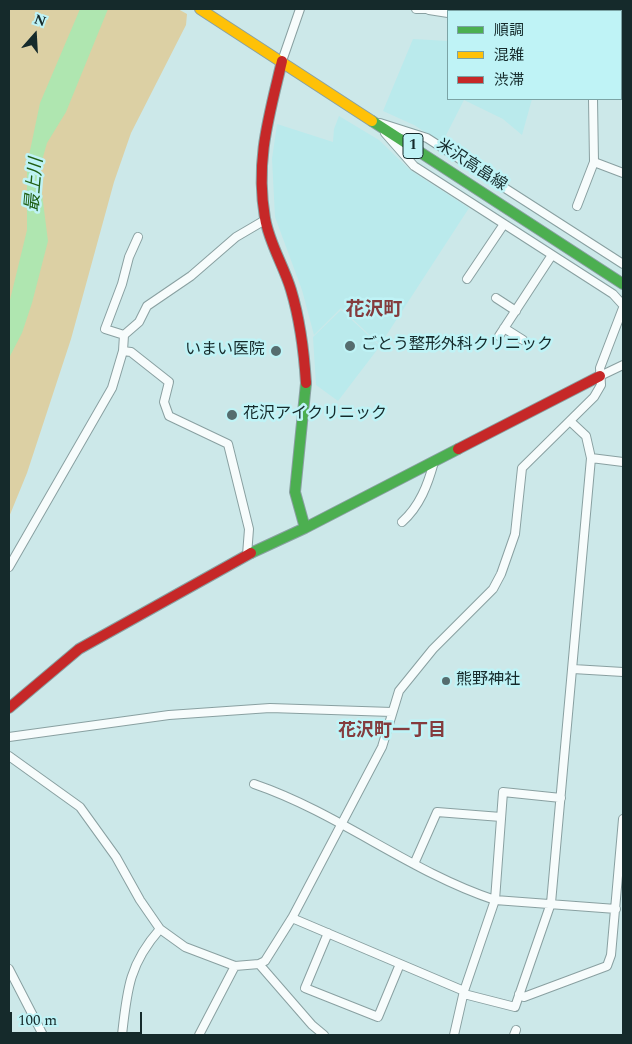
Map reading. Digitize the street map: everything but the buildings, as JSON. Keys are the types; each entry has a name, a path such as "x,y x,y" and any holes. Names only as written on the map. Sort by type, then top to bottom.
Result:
{"street":[{"name":"米沢高畠線","path":"202,9 623,284"},
{"path":"300,9 282,61 264,137 260,170 265,220 291,289 302,334 306,383 295,492 305,528"},
{"path":"416,9 429,9 447,13"},
{"path":"577,206 594,162 593,100"},
{"path":"9,756 80,807 116,857 140,900 160,929 185,947 235,966 259,964 265,961 292,918 382,747 399,691 433,649 494,589 515,534 522,468 571,422 594,397 601,385 600,368 623,306 613,294 414,166 376,122"},
{"path":"376,122 427,138 623,264"},
{"path":"594,162 623,173"},
{"path":"9,567 112,388 123,351 124,335 139,322 147,306 191,276 236,237 265,220"},
{"path":"467,279 504,224"},
{"path":"124,335 105,329 122,284 129,257 138,237"},
{"path":"499,336 552,255"},
{"path":"496,298 516,311"},
{"path":"504,328 522,340"},
{"path":"123,351 131,352 169,382 164,402 169,416 228,444 249,529 247,555"},
{"path":"9,708 79,649 247,555 305,528 623,364"},
{"path":"292,918 464,992 515,1007 551,903 591,458 586,436 571,422"},
{"path":"591,458 623,462"},
{"path":"402,522 412,514 428,483 434,462"},
{"path":"573,669 623,672"},
{"path":"9,737 169,715 270,708 392,712"},
{"path":"254,784 281,793 414,864 495,900 616,909"},
{"path":"454,1035 464,992 495,900 503,792 561,798"},
{"path":"414,864 437,812 501,817"},
{"path":"519,994 524,997 607,966 611,955 623,819"},
{"path":"122,1035 131,977 144,947 160,929"},
{"path":"328,934 305,988 378,1018 400,964"},
{"path":"259,964 312,1025 324,1035"},
{"path":"199,1035 235,966"},
{"path":"9,969 43,1035"}],"shaded area":[{"path":"9,9 178,9 187,14 186,25 131,133 114,182 71,339 27,473 9,517"},
{"path":"413,39 447,41 447,100 464,100 442,143 414,125 383,111"},
{"path":"464,100 532,100 522,135 503,119"},
{"path":"339,116 379,140 410,170 469,208 380,345 341,308 314,335 302,290 275,217 272,159 277,124 333,142 334,129"},
{"path":"341,310 380,346 338,401 316,385 313,337"}],"water":[{"name":"最上川","path":"80,9 108,9 66,112 47,143 39,171 48,241 22,333 9,358 9,304 27,230 27,165 40,103"}],"traffic: fast":[{"path":"372,121 623,284"},
{"path":"305,528 295,492 306,383"},
{"path":"251,553 305,528 458,449"}],"traffic: slow":[{"path":"200,9 372,121"}],"traffic: jam":[{"path":"282,61 265,139 262,197 267,227 288,281 297,313 303,347 306,383"},
{"path":"458,449 600,376"},
{"path":"9,708 79,649 251,553"}],"place":[{"name":"ごとう整形外科クリニック","path":"350,346"},
{"name":"いまい医院","path":"276,351"},
{"name":"花沢アイクリニック","path":"232,415"},
{"name":"熊野神社","path":"446,681"}],"district":[{"name":"花沢町","path":"374,311"},
{"name":"花沢町一丁目","path":"392,732"}]}
